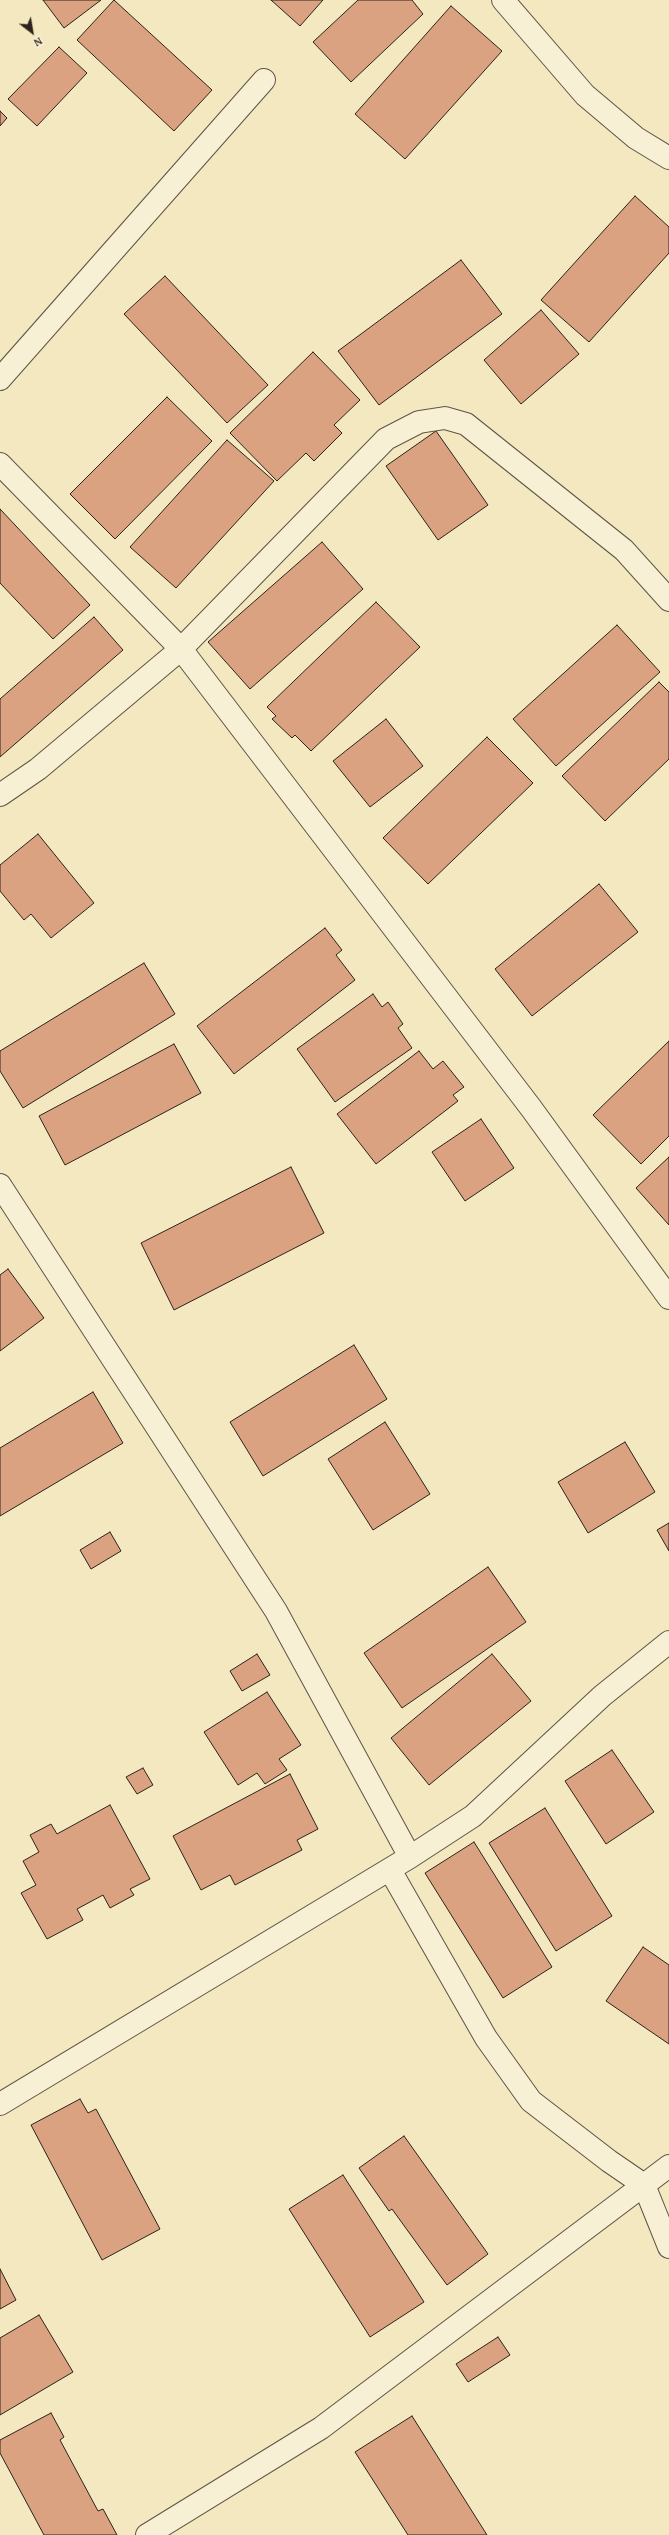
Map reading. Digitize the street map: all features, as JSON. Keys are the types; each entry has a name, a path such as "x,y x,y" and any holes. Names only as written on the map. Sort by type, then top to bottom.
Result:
{"street":[{"path":"503,0 585,95 636,138 669,158"},
{"path":"0,379 264,80"},
{"path":"0,795 38,769 181,649 386,439 420,422 445,418 466,424 624,550 669,600"},
{"path":"0,464 181,649 531,1108 669,1298"},
{"path":"0,1185 276,1611 410,1857"},
{"path":"0,2104 390,1870 473,1816 602,1696 669,1642"},
{"path":"390,1870 486,2038 532,2101 609,2161 644,2185 669,2247"},
{"path":"148,2535 322,2428 669,2166"}],"building":[{"path":"43,0 101,0 64,28"},
{"path":"114,0 212,90 174,131 77,40"},
{"path":"271,0 323,0 300,26"},
{"path":"358,0 412,0 423,14 351,82 313,42"},
{"path":"451,6 502,51 405,159 355,114"},
{"path":"59,47 87,73 37,126 8,99"},
{"path":"0,111 7,118 0,126"},
{"path":"635,196 669,227 669,253 589,342 541,300"},
{"path":"461,260 502,314 379,405 338,351"},
{"path":"165,276 268,385 227,423 124,314"},
{"path":"541,310 579,354 521,404 484,360"},
{"path":"313,352 360,400 334,425 342,433 314,461 306,453 277,481 230,433"},
{"path":"167,397 212,441 115,539 70,494"},
{"path":"436,431 488,505 438,540 386,466"},
{"path":"227,440 274,481 176,588 130,547"},
{"path":"0,509 90,605 53,639 0,583"},
{"path":"322,542 363,589 250,689 208,642"},
{"path":"376,602 420,647 311,751 295,735 292,738 272,719 276,716 267,707"},
{"path":"94,617 123,650 0,757 0,699"},
{"path":"617,625 660,672 556,766 513,719"},
{"path":"659,682 669,692 669,759 605,821 562,776"},
{"path":"386,719 423,766 370,807 333,761"},
{"path":"487,737 533,783 428,884 383,838"},
{"path":"38,834 94,903 51,938 31,914 24,920 0,891 0,865"},
{"path":"599,884 638,932 532,1016 495,969"},
{"path":"325,928 342,950 336,955 355,980 234,1074 197,1026"},
{"path":"144,963 175,1014 23,1108 0,1071 0,1051"},
{"path":"373,994 382,1007 388,1002 403,1024 398,1028 412,1048 335,1102 297,1049"},
{"path":"669,1041 669,1136 641,1164 593,1115"},
{"path":"174,1044 201,1093 65,1165 39,1116"},
{"path":"419,1051 433,1069 443,1061 464,1087 453,1095 458,1101 376,1164 337,1114"},
{"path":"481,1119 514,1168 465,1201 432,1152"},
{"path":"669,1157 669,1225 636,1188"},
{"path":"291,1167 324,1233 174,1310 141,1243"},
{"path":"8,1269 44,1318 0,1351 0,1275"},
{"path":"354,1345 387,1399 263,1476 230,1422"},
{"path":"93,1392 123,1443 0,1516 0,1448"},
{"path":"385,1422 430,1494 373,1530 328,1459"},
{"path":"625,1442 655,1492 588,1533 558,1482"},
{"path":"669,1523 669,1551 657,1530"},
{"path":"110,1532 121,1551 91,1569 80,1550"},
{"path":"488,1567 526,1622 402,1708 364,1653"},
{"path":"257,1654 270,1675 242,1691 230,1671"},
{"path":"492,1654 531,1701 429,1785 391,1738"},
{"path":"267,1692 301,1745 279,1759 287,1770 265,1784 257,1773 238,1785 204,1732"},
{"path":"612,1750 654,1812 606,1844 565,1781"},
{"path":"143,1768 153,1785 137,1794 126,1777"},
{"path":"290,1774 318,1829 297,1840 302,1850 235,1885 230,1875 201,1890 173,1836"},
{"path":"110,1805 150,1879 130,1889 134,1895 110,1908 103,1895 77,1909 83,1920 47,1939 21,1893 36,1885 23,1861 39,1852 30,1835 51,1824 57,1834"},
{"path":"545,1808 612,1916 556,1951 489,1843"},
{"path":"474,1842 552,1967 503,1998 425,1873"},
{"path":"643,1947 669,1965 669,2044 606,2001"},
{"path":"80,2099 88,2113 96,2109 160,2229 102,2260 31,2125"},
{"path":"404,2136 488,2254 447,2285 392,2209 389,2211 359,2168"},
{"path":"343,2175 424,2302 370,2337 289,2209"},
{"path":"0,2269 16,2300 0,2309"},
{"path":"39,2315 73,2372 0,2415 0,2338"},
{"path":"498,2337 510,2355 468,2382 456,2364"},
{"path":"51,2413 64,2437 60,2440 98,2511 103,2509 117,2535 44,2535 0,2453 0,2440"},
{"path":"412,2416 487,2535 408,2535 355,2452"}]}
